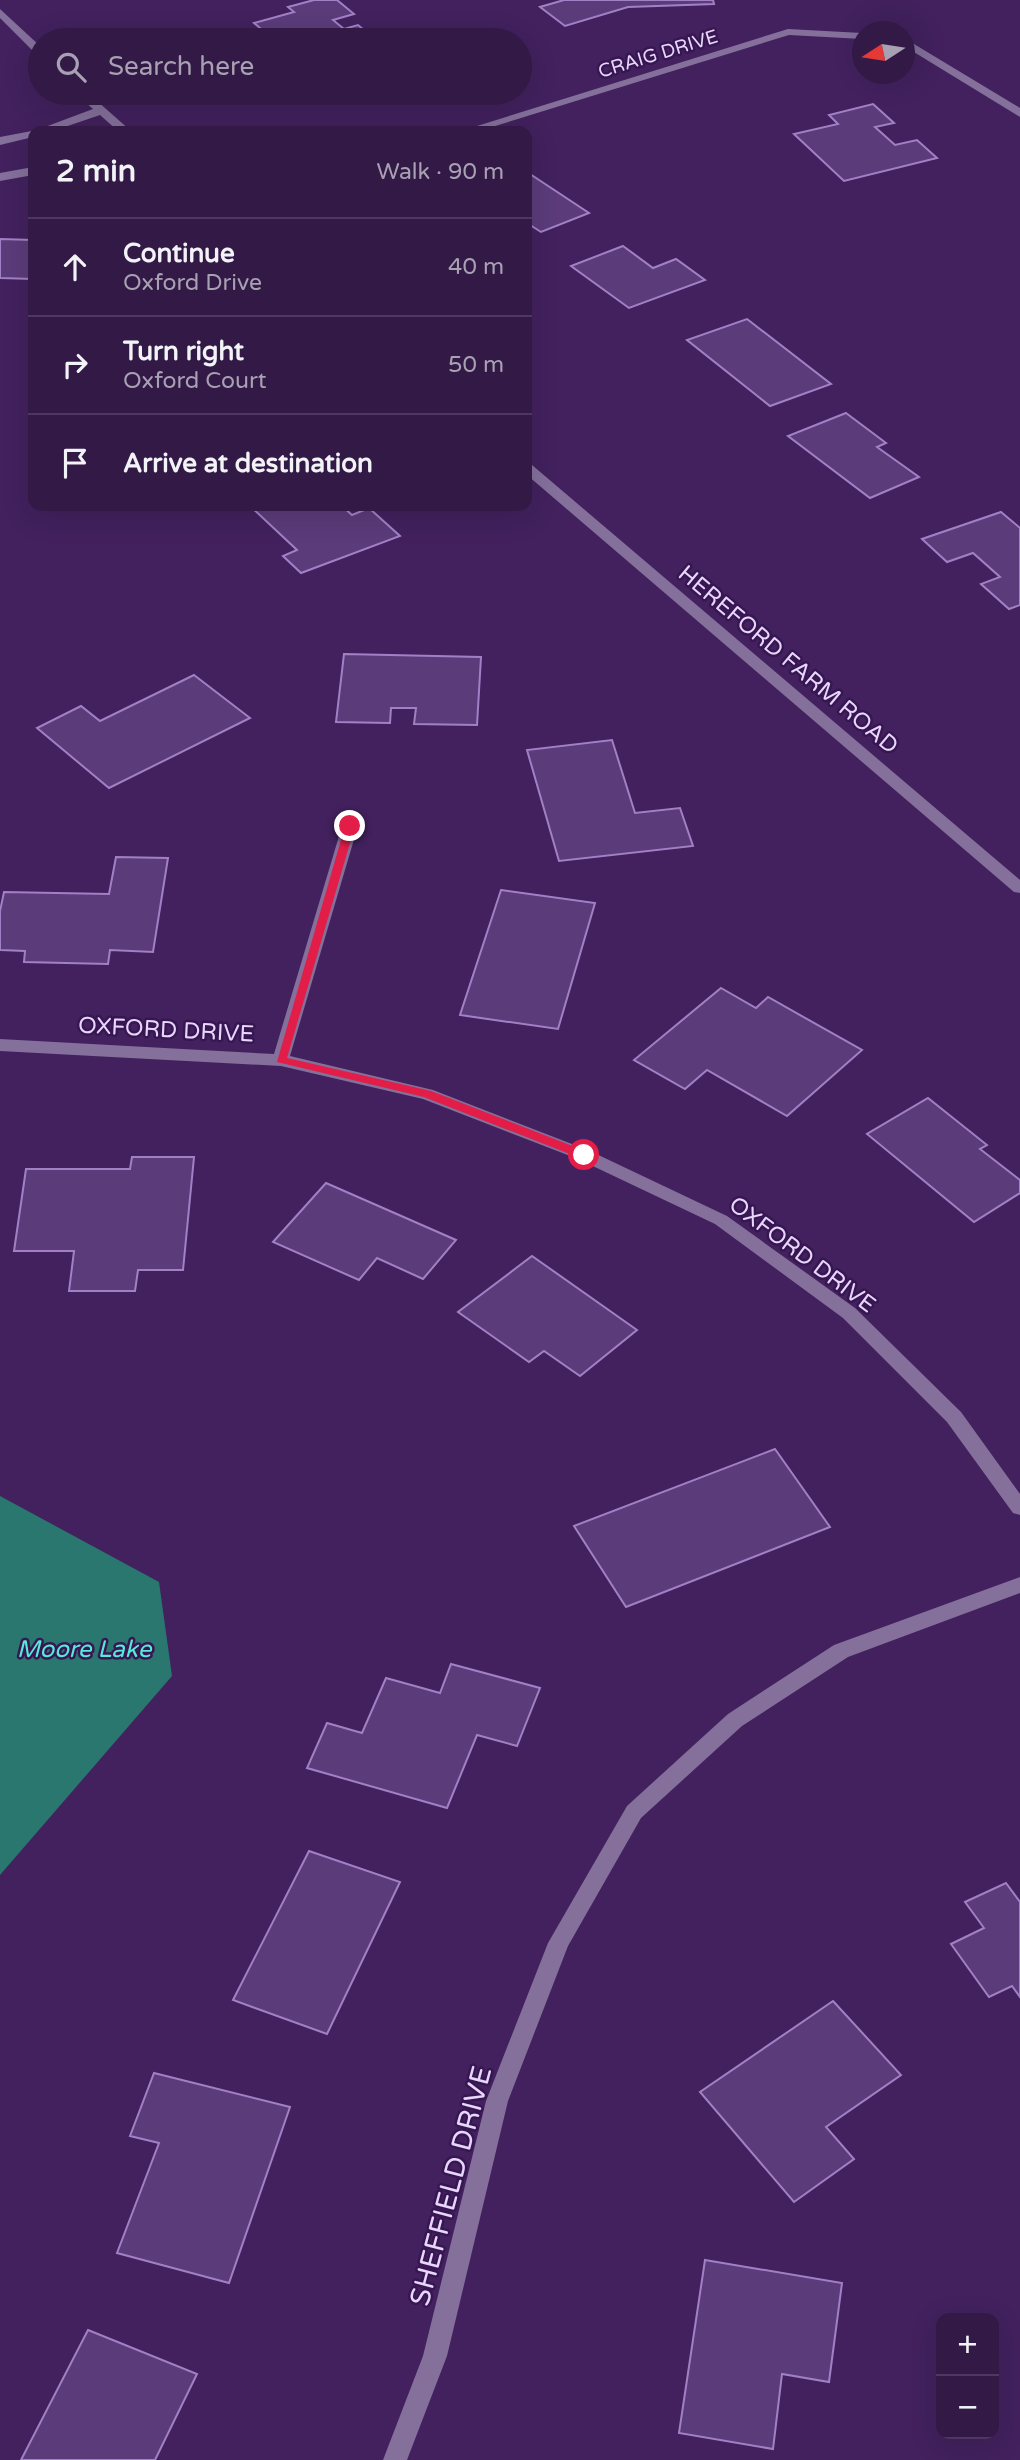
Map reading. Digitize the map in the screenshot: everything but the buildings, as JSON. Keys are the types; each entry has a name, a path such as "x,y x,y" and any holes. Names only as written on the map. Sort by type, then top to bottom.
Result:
{"street":[{"path":"0,12 28,40"},
{"name":"CRAIG DRIVE","path":"483,126 788,32 852,35"},
{"path":"915,47 1020,113"},
{"path":"94,105 119,126"},
{"path":"56,126 100,111"},
{"path":"0,141 28,134"},
{"path":"0,177 28,173"},
{"name":"HEREFORD FARM ROAD","path":"532,472 1020,888"},
{"path":"281,1060 350,826"},
{"name":"OXFORD DRIVE","path":"0,1045 281,1060 427,1094 584,1155 721,1220 849,1313 954,1417 1020,1508"},
{"name":"SHEFFIELD DRIVE","path":"395,2460 435,2356 497,2101 559,1943 635,1812 735,1720 841,1651 1020,1585"}],"water":[{"name":"Moore Lake","path":"0,1496 159,1582 172,1676 0,1875"}],"route":[{"path":"350,826 281,1060 427,1094 584,1155"}]}
